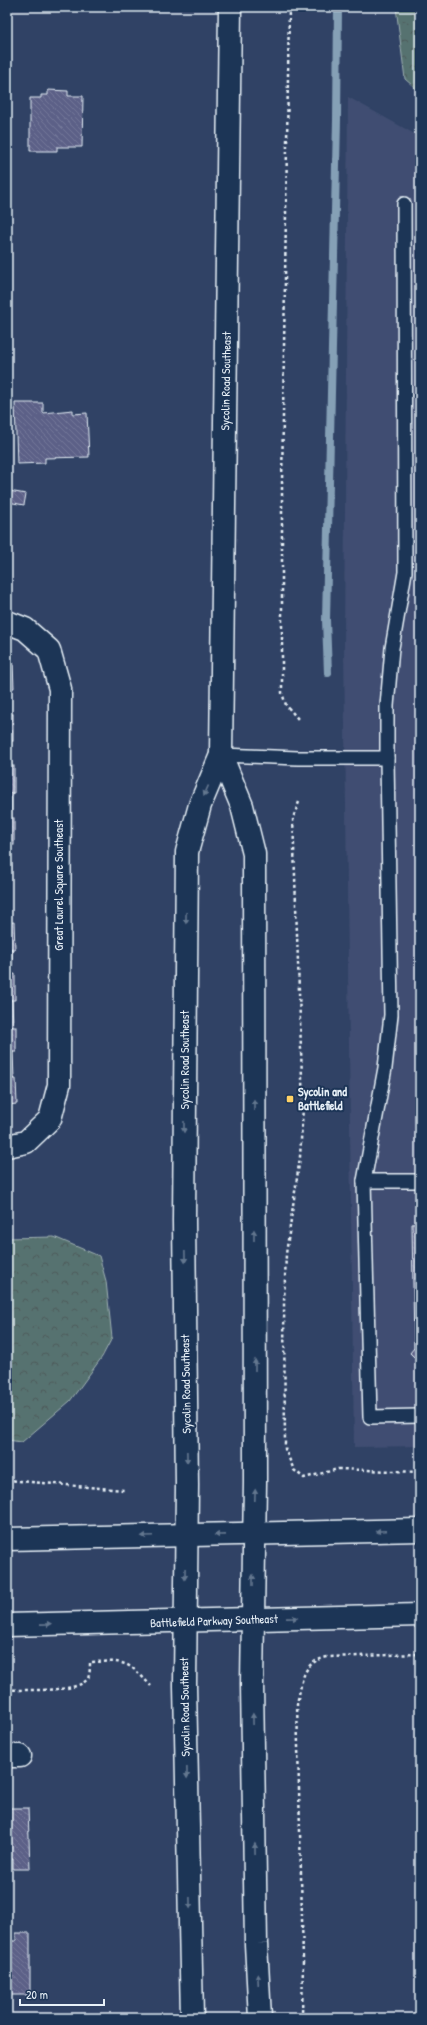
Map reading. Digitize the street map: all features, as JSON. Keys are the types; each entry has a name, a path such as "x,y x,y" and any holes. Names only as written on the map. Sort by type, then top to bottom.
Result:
{"main road":[{"name":"Sycolin Road Southeast","path":"192,2018 185,1622 186,1535 184,1222 187,852 200,805 221,755 230,7"},
{"name":"Great Laurel Square Southeast","path":"7,622 25,629 49,650 60,689 59,1085 50,1119 26,1142 7,1146"},
{"name":"Sycolin Road Southeast","path":"221,755 242,806 254,854 255,1482 253,1534 252,1684 256,1920 260,2018"},
{"path":"7,1539 420,1530"},
{"name":"Battlefield Parkway Southeast","path":"7,1625 185,1622 420,1615"}],"lane":[{"path":"404,204 404,572 392,648 387,706 391,1015 385,1068 364,1181 370,1417 420,1416"},
{"path":"221,755 298,758 387,758"},
{"path":"364,1181 420,1180"}],"path":[{"path":"289,7 282,491 282,693 286,705 298,719"},
{"path":"298,802 293,818 303,1107 300,1157 286,1254 284,1302 285,1449 294,1470 304,1478 338,1469 420,1472"},
{"path":"7,1480 124,1490"},
{"path":"302,2018 303,1954 297,1704 307,1667 318,1659 328,1656 420,1654"},
{"path":"7,1690 70,1688 82,1684 89,1677 90,1662 118,1661 128,1665 151,1686"}],"shaded area":[{"path":"348,97 420,137 420,1446 354,1447 344,645"}],"green space":[{"path":"396,7 420,7 420,92 405,79"},
{"path":"54,1237 99,1256 106,1281 112,1338 102,1357 70,1401 22,1442 7,1440 7,1238"}],"building":[{"path":"48,90 68,91 68,96 83,96 82,147 57,147 57,151 30,151 30,98 41,98 41,95 48,95"},
{"path":"15,403 43,403 43,413 73,410 73,414 87,413 89,457 45,458 45,463 17,464"},
{"path":"9,491 26,494 24,505 8,502"},
{"path":"7,663 13,663 14,688 7,689"},
{"path":"7,689 10,689 10,714 7,714"},
{"path":"7,714 13,714 13,741 7,741"},
{"path":"7,741 11,741 11,766 7,766"},
{"path":"7,766 14,766 14,793 7,793"},
{"path":"7,793 11,793 11,818 7,818"},
{"path":"7,818 14,818 14,845 7,845"},
{"path":"7,845 11,845 11,870 7,870"},
{"path":"14,922 15,949 7,949 7,923"},
{"path":"7,949 12,949 12,975 7,975"},
{"path":"15,974 15,1000 7,1000 7,975"},
{"path":"7,1000 12,1000 13,1027 7,1027"},
{"path":"7,1027 16,1027 16,1052 7,1052"},
{"path":"7,1052 13,1052 14,1079 7,1079"},
{"path":"7,1079 16,1079 17,1104 7,1105"},
{"path":"420,1223 420,1363 410,1353 414,1348 412,1224"},
{"path":"7,1808 28,1808 30,1869 13,1869 13,1859 7,1860"},
{"path":"16,1933 30,1933 30,1995 7,1995 7,1941 16,1941"}],"waterway":[{"path":"328,673 326,620 337,120 338,7"}],"place":[{"name":"Sycolin and Battlefield","path":"290,1099"}]}
